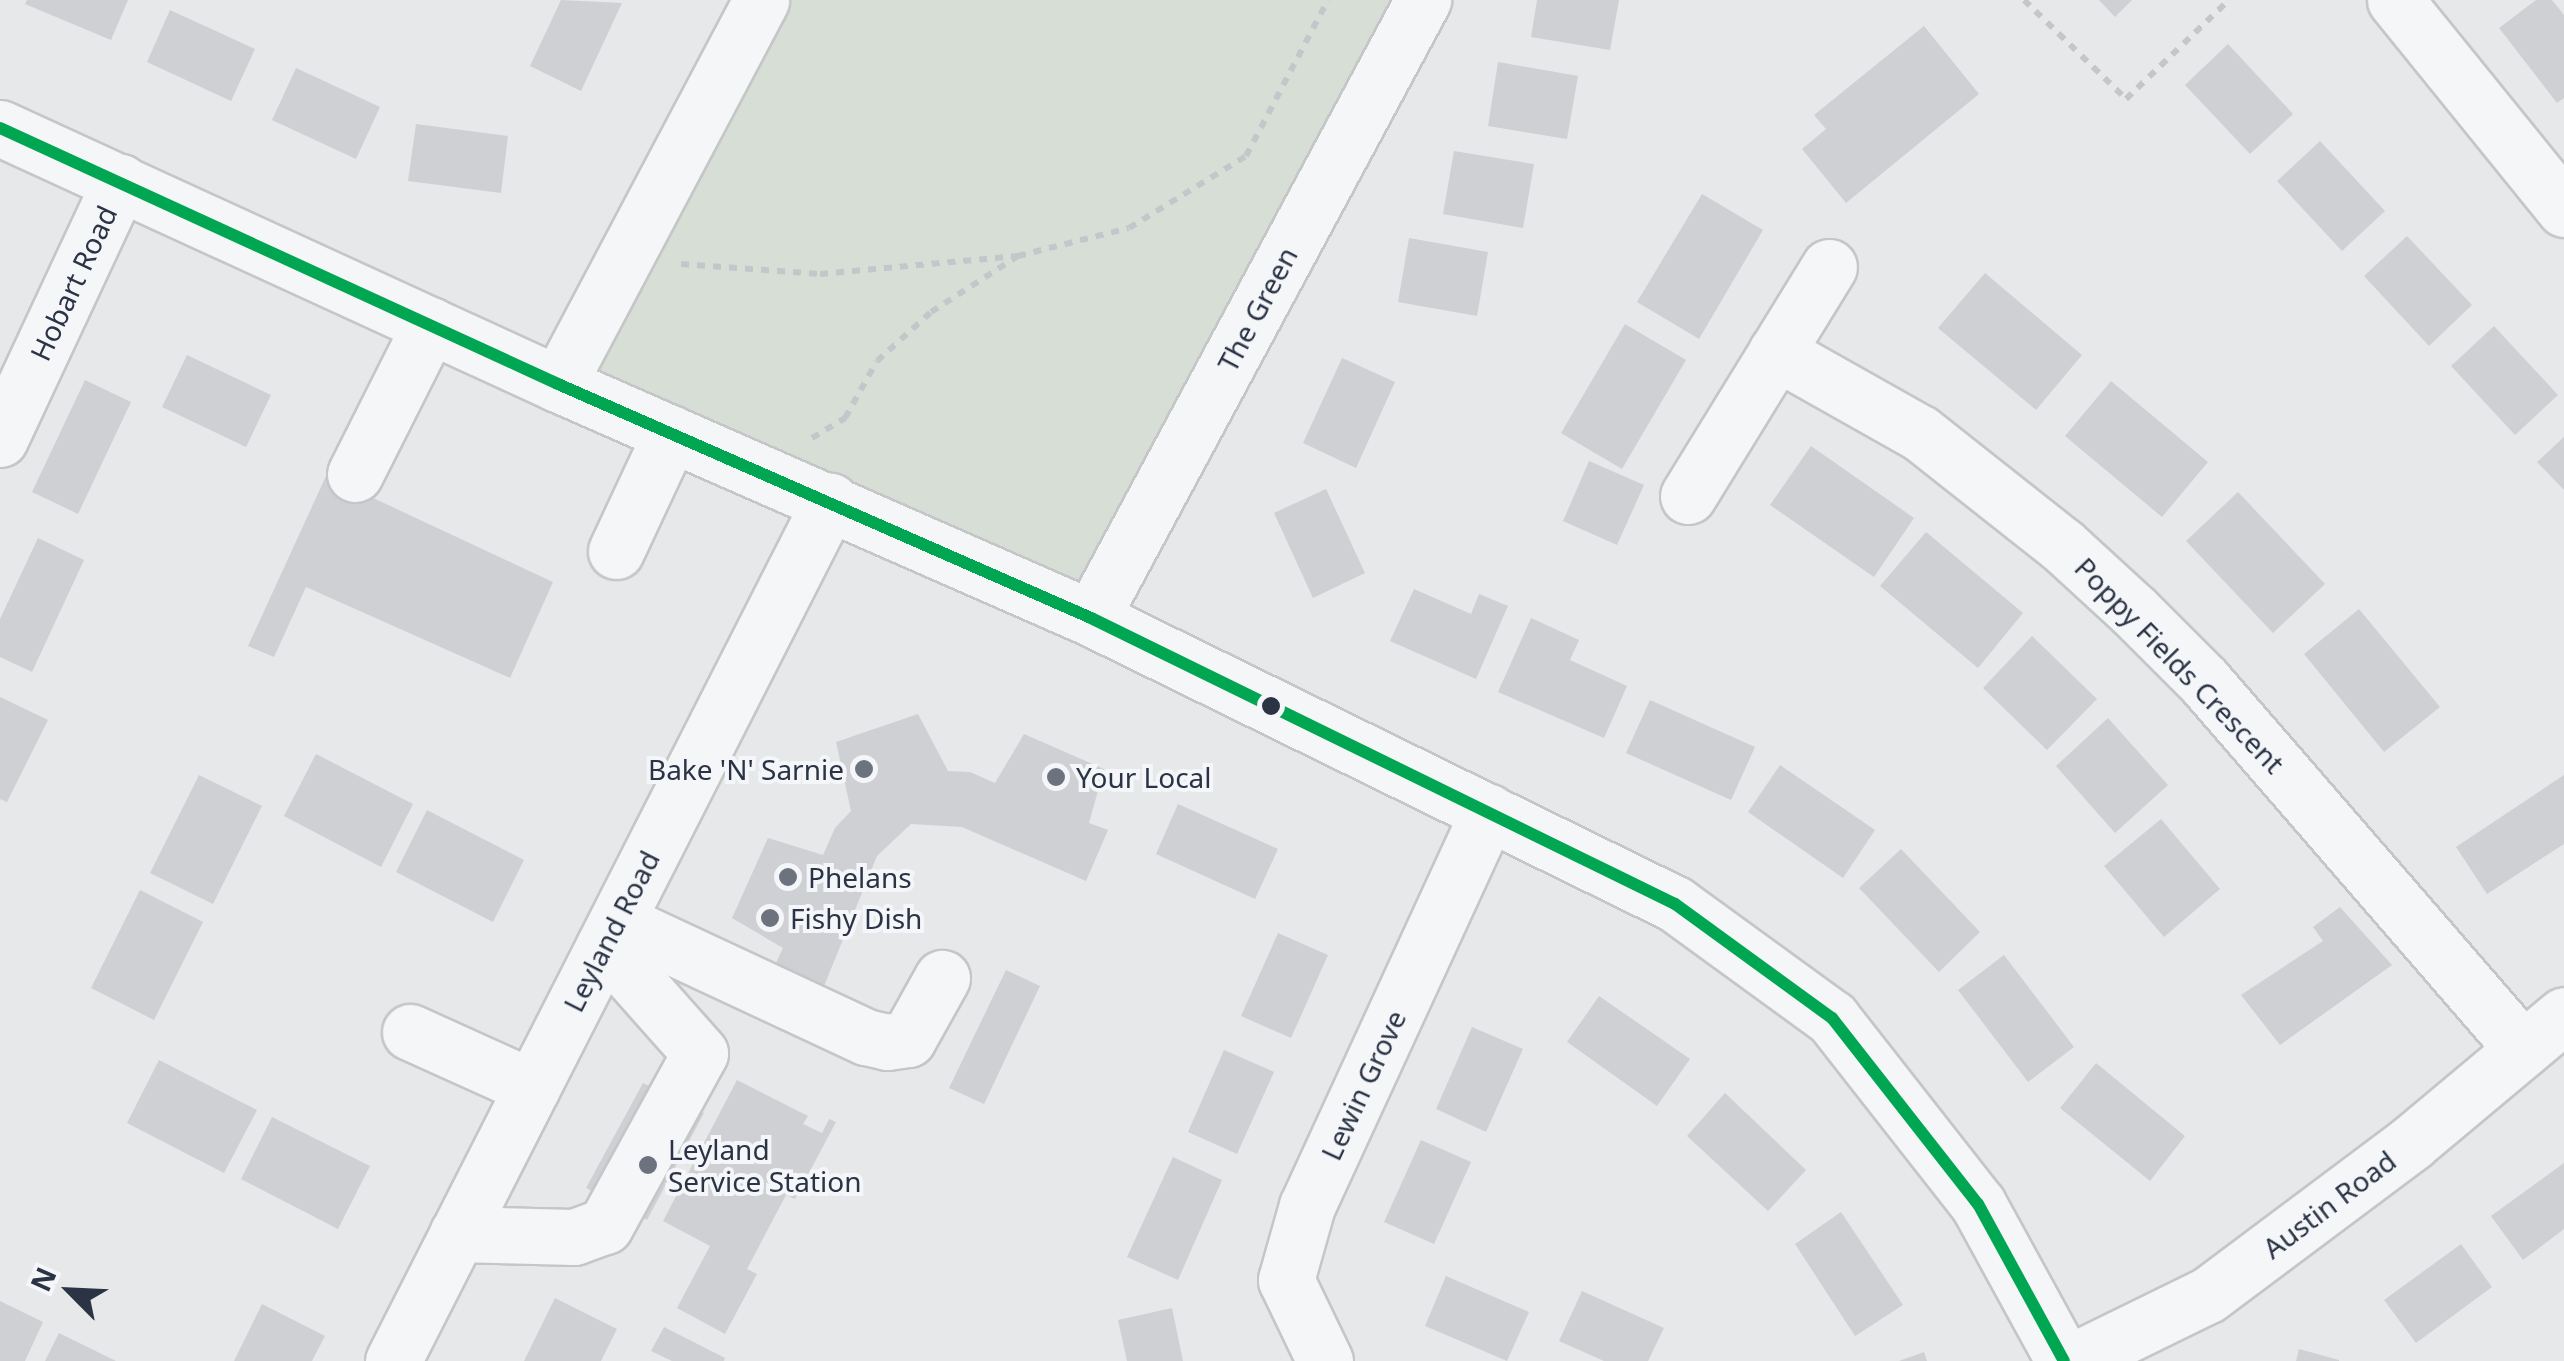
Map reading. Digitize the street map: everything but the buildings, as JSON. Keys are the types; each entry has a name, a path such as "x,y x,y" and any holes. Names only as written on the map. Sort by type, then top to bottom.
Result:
{"street":[{"path":"558,384 760,0"},
{"name":"The Green","path":"1091,618 1423,0"},
{"path":"2395,0 2564,209"},
{"path":"0,128 558,384 830,500 1091,618 1675,904 1832,1018 1978,1204 2064,1361"},
{"name":"Hobart Road","path":"0,439 120,182"},
{"path":"1688,496 1829,267"},
{"path":"356,474 430,325"},
{"name":"Poppy Fields Crescent","path":"1776,352 1920,433 2062,545 2121,599 2204,681 2522,1048"},
{"path":"616,551 671,433"},
{"name":"Leyland Road","path":"393,1361 830,500"},
{"name":"Lewin Grove","path":"1325,1361 1286,1280 1307,1206 1488,812"},
{"path":"610,933 866,1037 887,1042 908,1039 942,978"},
{"path":"457,1234 574,1237 605,1226 700,1053 610,933"},
{"name":"Austin Road","path":"2073,1361 2208,1295 2411,1142 2564,1015"},
{"path":"410,1032 532,1087"}],"path":[{"path":"626,256 820,274 1018,256 1129,228 1246,156 1328,0"},
{"path":"2024,0 2126,99 2230,0"},
{"path":"770,475 817,434 845,418 877,361 931,312 1018,256"}],"shaded area":[{"path":"757,0 1409,0 1091,618 558,384"}],"transit line":[{"path":"0,128 558,384 1091,618 1675,904 1832,1018 1978,1204 2064,1361"}],"place":[{"name":"Bake 'N' Sarnie","path":"864,769"},
{"name":"Your Local","path":"1056,777"},
{"name":"Phelans","path":"788,877"},
{"name":"Fishy Dish","path":"770,918"},
{"name":"Leyland Service Station","path":"648,1165"}]}
